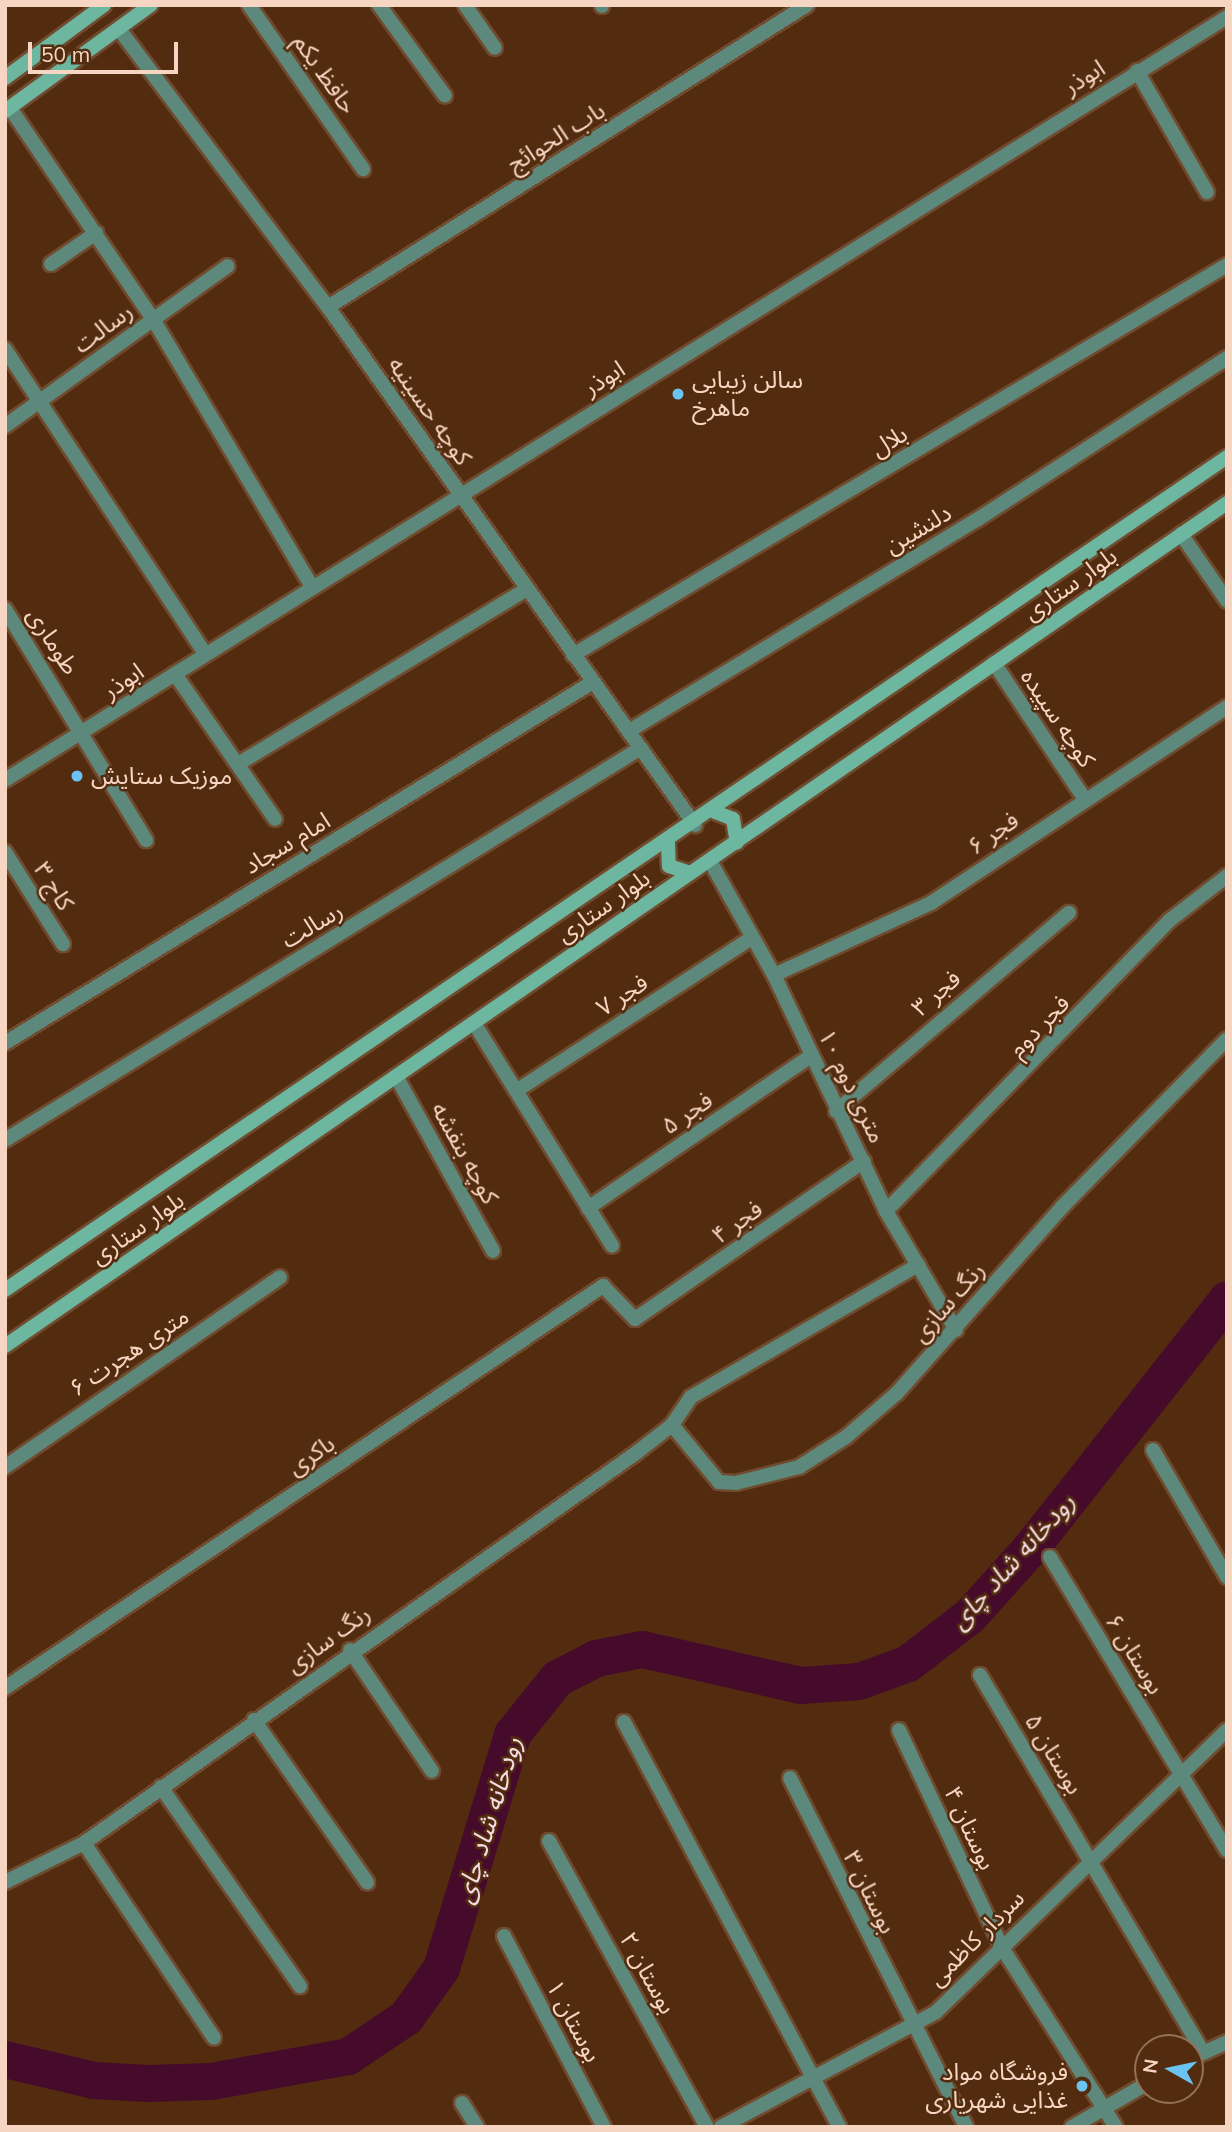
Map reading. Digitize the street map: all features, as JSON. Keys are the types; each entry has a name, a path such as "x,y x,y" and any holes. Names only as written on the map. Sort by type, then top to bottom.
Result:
{"main road":[{"path":"8,110 151,5"},
{"path":"5,78 100,6"},
{"name":"بلوار ستاری","path":"5,1290 715,812 1227,457"},
{"name":"بلوار ستاری","path":"5,1346 1227,503"},
{"path":"715,812 733,819 737,843"},
{"path":"668,843 669,866 690,873"}],"street":[{"name":"حافظ یکم","path":"249,5 363,169"},
{"path":"379,5 445,96"},
{"path":"465,5 495,48"},
{"name":"باب الحوائج","path":"328,307 807,5"},
{"name":"ابوذر","path":"5,780 86,733 205,654 463,497 1137,71 1227,17"},
{"name":"کوچه حسینیه","path":"119,29 328,307 463,497 525,590 695,825"},
{"path":"1137,71 1208,192"},
{"path":"8,110 96,233 153,319 312,587"},
{"path":"51,264 96,233"},
{"name":"بلال","path":"573,655 1227,264"},
{"name":"رسالت","path":"5,426 38,405 228,266"},
{"path":"5,349 38,405 205,654"},
{"name":"دلنشین","path":"629,731 978,519 1227,358"},
{"path":"1181,534 1227,601"},
{"path":"238,764 525,590"},
{"name":"طوماری","path":"5,609 86,733 146,840"},
{"name":"کوچه سپیده","path":"995,663 1084,798"},
{"path":"175,674 275,818"},
{"name":"امام سجاد","path":"5,1043 593,682"},
{"name":"فجر ۶","path":"774,975 931,903 1084,798 1227,707"},
{"name":"رسالت","path":"5,1140 641,748"},
{"name":"کاج ۳","path":"5,852 64,944"},
{"name":"۱۰ متری دوم","path":"710,861 774,975 836,1111 864,1161 886,1211 956,1330"},
{"name":"فجر دوم","path":"886,1211 1170,920 1227,876"},
{"name":"فجر ۳","path":"836,1111 1069,913"},
{"name":"فجر ۷","path":"516,1091 752,938"},
{"path":"474,1023 612,1247"},
{"name":"رنگ سازی","path":"671,1425 719,1482 799,1467 897,1393 956,1330 1062,1207 1227,1039"},
{"name":"فجر ۵","path":"588,1208 811,1056"},
{"name":"کوچه بنفشه","path":"396,1076 493,1251"},
{"name":"فجر ۴","path":"635,1319 864,1161"},
{"name":"رنگ سازی","path":"5,1881 84,1843 350,1650 671,1425 691,1397 918,1265"},
{"name":"۶ متری هجرت","path":"5,1467 280,1277"},
{"name":"باکری","path":"5,1688 603,1286 635,1319"},
{"path":"1153,1450 1227,1577"},
{"name":"بوستان ۶","path":"1050,1557 1227,1850"},
{"path":"350,1650 432,1771"},
{"name":"بوستان ۵","path":"980,1675 1192,2034"},
{"path":"254,1720 367,1882"},
{"path":"624,1722 839,2127"},
{"name":"بوستان ۴","path":"899,1730 1001,1946 1116,2127"},
{"name":"سردار کاظمی","path":"721,2127 814,2080 936,2012 1089,1857 1227,1730"},
{"name":"بوستان ۳","path":"790,1778 910,2026 966,2127"},
{"path":"161,1787 300,1986"},
{"name":"بوستان ۲","path":"549,1841 707,2127"},
{"path":"84,1843 214,2039"},
{"name":"بوستان ۱","path":"504,1936 604,2127"},
{"path":"1204,2052 1227,2042"},
{"path":"1072,2127 1134,2091"},
{"path":"462,2103 477,2127"}],"waterway":[{"name":"رودخانه شاد چای","path":"5,2059 93,2080 148,2083 211,2081 348,2056 406,2017 441,1968 512,1734 557,1678 596,1658 642,1649 800,1685 859,1681 908,1663 970,1615 1031,1547 1227,1299"}],"place":[{"name":"سالن زیبایی ماهرخ","path":"678,394"},
{"name":"موزیک ستایش","path":"77,776"},
{"name":"فروشگاه مواد غذایی شهریاری","path":"1082,2086"}]}
